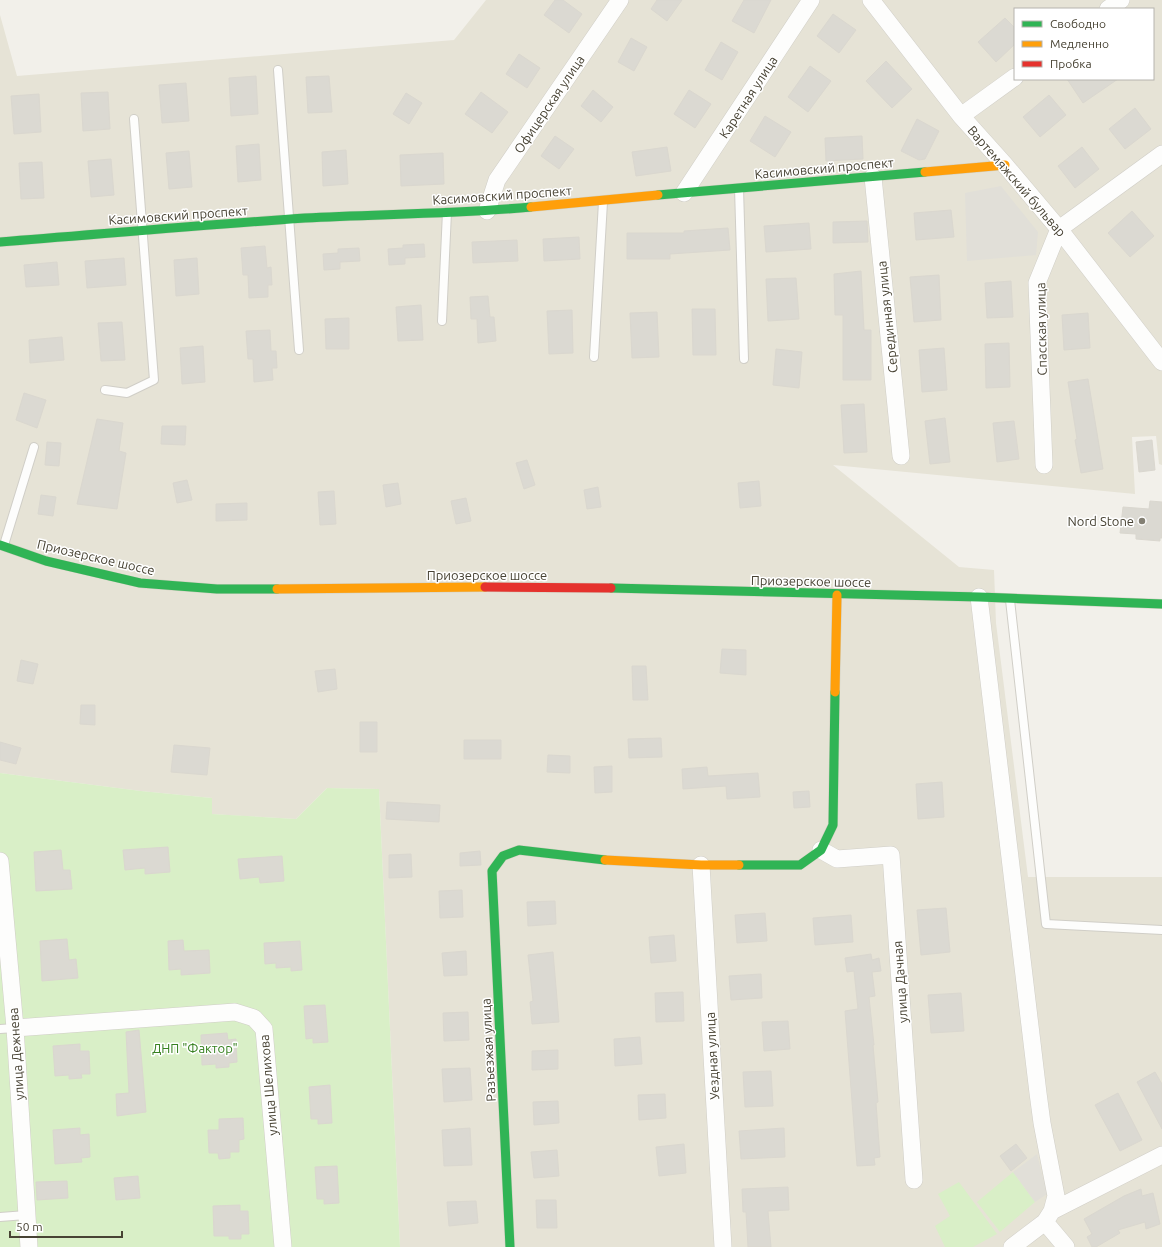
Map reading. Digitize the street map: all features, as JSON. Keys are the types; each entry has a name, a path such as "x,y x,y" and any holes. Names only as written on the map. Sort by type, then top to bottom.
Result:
{"street":[{"name":"Офицерская улица","path":"487,212 497,180 620,0"},
{"name":"Каретная улица","path":"684,193 811,0"},
{"name":"Вартемяжский бульвар","path":"871,0 961,116 1059,229 1162,362"},
{"path":"961,116 1014,78"},
{"path":"1059,229 1162,154"},
{"name":"Касимовский проспект","path":"0,242 289,220 447,212 487,212 1005,165"},
{"name":"Серединная улица","path":"873,177 901,456"},
{"name":"Спасская улица","path":"1044,465 1038,283 1059,229"},
{"name":"Приозерское шоссе","path":"2,546 46,561 140,583 217,589 552,587 1162,604"},
{"path":"701,865 800,865 821,850 834,825 837,595"},
{"path":"979,598 1038,1092 1042,1123 1056,1196 1048,1216"},
{"name":"Разъезжая улица","path":"510,1247 492,871 503,856 519,850 602,860 701,865"},
{"name":"улица Дачная","path":"821,850 837,859 891,855 914,1180"},
{"name":"улица Дежнева","path":"0,861 7,1028 29,1247"},
{"name":"Уездная улица","path":"701,865 723,1247"},
{"name":"улица Шелихова","path":"7,1028 235,1012 254,1018 264,1029 282,1247"},
{"path":"1012,1247 1048,1216 1162,1155"},
{"path":"1048,1216 1066,1247"}],"lane":[{"path":"278,70 299,350"},
{"path":"105,390 127,393 154,380 134,119"},
{"path":"739,188 744,359"},
{"path":"594,357 603,201"},
{"path":"442,322 447,212"},
{"path":"2,546 34,447"},
{"path":"1010,599 1046,924 1162,930"},
{"path":"0,1217 26,1216"}],"shaded area":[{"path":"486,0 1162,0 1162,465 1159,464 1156,436 1132,437 1135,494 833,465 959,567 994,570 996,623 1028,877 1162,877 1162,1247 400,1247 379,789 327,788 296,819 211,814 212,798 141,791 0,773 0,15 17,76 454,40"},
{"path":"1001,186 1038,232 1036,255 967,261 965,193"},
{"path":"1037,1154 1047,1194 1035,1202 1013,1172"}],"green space":[{"name":"ДНП \"Фактор\"","path":"0,773 141,791 212,798 212,814 296,819 327,788 379,789 400,1247 0,1247"},
{"path":"1013,1172 1035,1202 1000,1232 977,1202"},
{"path":"959,1182 997,1234 973,1247 945,1247 935,1226 950,1216 938,1194"}],"building":[{"path":"555,0 563,0 582,14 569,33 544,15"},
{"path":"657,0 682,0 667,21 651,9"},
{"path":"744,0 771,0 754,33 732,21"},
{"path":"833,14 856,30 839,53 817,36"},
{"path":"1005,18 1014,27 1014,45 996,62 978,42"},
{"path":"631,38 647,47 634,71 618,62"},
{"path":"721,42 738,52 722,80 705,70"},
{"path":"519,54 540,68 527,88 506,74"},
{"path":"886,61 912,89 892,108 866,81"},
{"path":"810,66 831,81 808,112 788,97"},
{"path":"256,76 258,114 231,116 229,78"},
{"path":"329,76 332,112 308,113 306,77"},
{"path":"1068,80 1117,80 1083,103"},
{"path":"186,83 189,121 162,123 159,85"},
{"path":"593,90 613,107 601,122 581,106"},
{"path":"689,90 711,104 695,128 674,114"},
{"path":"108,92 110,129 83,131 81,93"},
{"path":"481,92 508,112 492,133 465,114"},
{"path":"406,93 422,103 409,124 393,114"},
{"path":"39,94 41,132 14,134 11,96"},
{"path":"1049,95 1066,115 1040,137 1023,117"},
{"path":"1135,108 1151,129 1125,149 1109,129"},
{"path":"765,116 791,132 775,157 750,141"},
{"path":"917,119 939,131 925,159 919,160 901,151"},
{"path":"555,136 574,149 559,169 541,156"},
{"path":"862,136 863,159 826,161 825,138"},
{"path":"259,144 261,180 238,182 236,146"},
{"path":"667,147 671,171 636,176 632,152"},
{"path":"1082,147 1099,169 1075,188 1058,166"},
{"path":"346,150 348,184 323,186 322,152"},
{"path":"189,151 192,187 169,189 166,153"},
{"path":"443,153 444,184 401,186 400,155"},
{"path":"111,159 114,195 91,197 88,161"},
{"path":"42,162 44,198 21,199 19,163"},
{"path":"951,210 954,237 916,240 914,213"},
{"path":"1132,211 1154,236 1130,257 1108,233"},
{"path":"867,221 868,242 833,243 833,222"},
{"path":"809,223 811,249 766,252 764,226"},
{"path":"728,228 730,250 670,254 670,259 627,259 627,233 684,233 684,231"},
{"path":"579,237 580,259 544,261 543,239"},
{"path":"517,240 518,261 473,263 472,242"},
{"path":"424,244 425,257 405,258 405,264 389,265 388,249 403,248 403,245"},
{"path":"265,246 267,268 271,267 272,285 268,285 268,297 249,298 248,275 243,275 241,248"},
{"path":"359,248 360,261 340,262 340,269 324,270 323,254 338,253 338,249"},
{"path":"124,258 126,285 87,288 85,261"},
{"path":"197,258 199,294 176,296 174,260"},
{"path":"57,262 59,285 26,287 24,265"},
{"path":"861,271 864,330 871,330 871,380 843,380 843,315 835,315 834,274"},
{"path":"939,275 941,320 914,322 910,277"},
{"path":"796,278 799,319 768,321 766,279"},
{"path":"1011,281 1013,317 987,318 985,283"},
{"path":"488,296 490,317 494,317 496,341 478,343 477,319 471,319 470,297"},
{"path":"421,305 423,340 398,341 396,307"},
{"path":"692,309 715,309 716,355 693,355"},
{"path":"572,310 573,353 549,354 547,311"},
{"path":"657,312 659,357 632,358 630,313"},
{"path":"1088,313 1090,348 1064,350 1062,315"},
{"path":"349,318 349,349 326,349 325,319"},
{"path":"122,322 125,360 101,361 98,323"},
{"path":"270,330 271,351 276,351 277,368 272,368 273,380 254,382 253,359 248,359 246,331"},
{"path":"62,337 64,360 30,363 29,340"},
{"path":"1009,343 1010,387 986,388 985,344"},
{"path":"203,346 205,382 182,384 180,348"},
{"path":"944,348 947,390 922,392 919,350"},
{"path":"776,349 802,352 799,388 773,385"},
{"path":"1088,379 1103,469 1081,473 1075,440 1077,439 1068,382"},
{"path":"24,393 46,400 37,428 16,420"},
{"path":"864,404 867,452 844,453 841,405"},
{"path":"945,418 950,462 930,464 925,421"},
{"path":"97,419 123,423 119,451 126,453 117,509 77,504"},
{"path":"1014,421 1019,459 997,462 993,423"},
{"path":"162,426 186,426 185,445 161,444"},
{"path":"1152,440 1155,470 1139,472 1136,442"},
{"path":"47,442 61,443 59,466 45,465"},
{"path":"527,460 535,485 524,489 516,463"},
{"path":"187,480 192,500 177,503 173,483"},
{"path":"759,481 761,506 740,508 738,483"},
{"path":"398,483 401,504 386,507 383,485"},
{"path":"598,487 601,507 587,509 584,490"},
{"path":"334,491 336,524 320,525 318,492"},
{"path":"41,495 56,497 53,516 38,514"},
{"path":"466,498 471,521 456,524 451,501"},
{"name":"Nord Stone","path":"1150,501 1162,502 1162,538 1160,538 1160,541 1136,539 1136,534 1120,533 1123,507 1149,509"},
{"path":"247,503 247,520 216,521 216,504"},
{"path":"722,649 746,650 746,675 720,673"},
{"path":"21,660 38,664 33,684 17,681"},
{"path":"632,666 646,666 648,700 633,700"},
{"path":"335,669 337,689 318,692 315,671"},
{"path":"81,705 95,705 95,725 80,724"},
{"path":"360,722 377,722 377,752 360,752"},
{"path":"661,738 662,757 629,758 628,739"},
{"path":"464,740 501,740 501,759 464,759"},
{"path":"0,742 21,748 16,764 0,760"},
{"path":"174,745 210,748 207,775 171,772"},
{"path":"548,755 570,756 570,773 547,772"},
{"path":"612,766 612,792 595,793 594,767"},
{"path":"707,767 708,776 758,773 760,797 727,799 726,786 683,789 682,769"},
{"path":"942,782 944,817 918,819 916,784"},
{"path":"809,791 810,807 794,808 793,792"},
{"path":"387,802 440,805 439,822 386,819"},
{"path":"168,847 170,872 145,874 145,868 125,870 123,850"},
{"path":"61,850 63,870 70,870 72,889 36,891 34,852"},
{"path":"480,851 481,865 460,866 460,853"},
{"path":"411,854 412,877 389,878 389,855"},
{"path":"282,856 284,881 260,883 259,877 240,879 238,859"},
{"path":"462,890 463,917 440,918 439,891"},
{"path":"555,901 556,924 528,926 527,902"},
{"path":"946,908 950,952 921,955 917,910"},
{"path":"765,913 767,941 737,943 735,915"},
{"path":"851,915 853,942 815,945 813,918"},
{"path":"674,935 676,961 651,963 649,937"},
{"path":"67,939 69,960 76,959 78,978 42,981 40,941"},
{"path":"183,940 184,951 209,950 210,973 181,975 181,969 169,970 168,941"},
{"path":"300,941 302,970 291,971 291,967 276,968 276,963 265,964 264,943"},
{"path":"466,951 467,975 444,976 442,953"},
{"path":"553,952 559,1022 532,1024 530,1002 533,1001 528,955"},
{"path":"871,954 872,960 879,958 881,971 872,972 875,996 869,997 878,1102 876,1103 880,1157 874,1158 875,1165 857,1166 845,1011 858,1009 854,971 847,972 845,958"},
{"path":"761,974 762,998 731,1000 729,976"},
{"path":"683,992 684,1021 656,1022 655,993"},
{"path":"961,993 964,1031 931,1033 928,995"},
{"path":"325,1005 328,1042 313,1043 313,1038 306,1039 304,1006"},
{"path":"468,1012 469,1040 444,1041 443,1013"},
{"path":"788,1021 790,1049 764,1051 762,1022"},
{"path":"139,1030 146,1112 117,1116 116,1094 129,1093 126,1032"},
{"path":"227,1033 228,1040 236,1039 237,1062 229,1063 229,1067 216,1068 216,1064 202,1065 201,1035"},
{"path":"640,1037 642,1064 615,1066 614,1039"},
{"path":"80,1044 80,1051 89,1051 90,1074 81,1074 82,1078 69,1079 69,1075 55,1076 53,1046"},
{"path":"558,1050 558,1069 532,1070 532,1051"},
{"path":"470,1068 472,1100 444,1102 442,1069"},
{"path":"771,1071 773,1106 745,1107 743,1072"},
{"path":"1155,1072 1162,1084 1162,1129 1137,1082"},
{"path":"330,1085 332,1123 318,1124 318,1119 311,1119 309,1087"},
{"path":"1118,1093 1142,1140 1120,1151 1095,1105"},
{"path":"665,1094 666,1118 639,1120 638,1095"},
{"path":"558,1101 559,1123 534,1125 533,1102"},
{"path":"243,1118 244,1139 239,1140 239,1152 230,1152 230,1158 219,1159 218,1153 209,1153 208,1130 219,1130 219,1119"},
{"path":"80,1128 80,1135 89,1134 90,1157 81,1158 82,1162 55,1164 53,1130"},
{"path":"470,1128 472,1165 444,1166 442,1130"},
{"path":"784,1128 785,1157 741,1159 739,1131"},
{"path":"684,1144 686,1173 659,1176 656,1147"},
{"path":"1016,1144 1027,1158 1011,1171 1000,1156"},
{"path":"557,1150 559,1176 534,1178 531,1152"},
{"path":"337,1166 339,1203 324,1204 324,1199 317,1199 315,1167"},
{"path":"138,1176 140,1198 116,1200 114,1178"},
{"path":"67,1181 68,1198 37,1200 36,1182"},
{"path":"788,1187 789,1210 768,1211 771,1247 748,1247 746,1212 743,1212 742,1189"},
{"path":"1141,1189 1142,1196 1153,1193 1160,1224 1146,1229 1145,1222 1118,1230 1120,1233 1096,1247 1092,1247 1087,1237 1092,1234 1084,1219 1124,1196"},
{"path":"536,1200 556,1200 557,1228 537,1228"},
{"path":"476,1201 478,1223 449,1226 447,1202"},
{"path":"240,1205 240,1211 248,1211 249,1234 241,1234 241,1239 229,1239 229,1236 214,1236 213,1206"}],"traffic: fast":[{"path":"658,195 925,172"},
{"path":"0,242 305,218 446,213 531,207"},
{"path":"0,545 46,561 140,583 217,589 277,589"},
{"path":"611,588 979,597 1162,604"},
{"path":"739,865 800,865 821,850 833,825 835,692"},
{"path":"510,1247 492,871 503,856 519,850 605,860"}],"traffic: slow":[{"path":"925,172 1005,165"},
{"path":"531,207 658,195"},
{"path":"277,589 485,587"},
{"path":"835,692 837,595"},
{"path":"605,860 701,865 739,865"}],"traffic: jam":[{"path":"485,587 611,588"}],"place":[{"name":"Nord Stone","path":"1142,521"}]}
